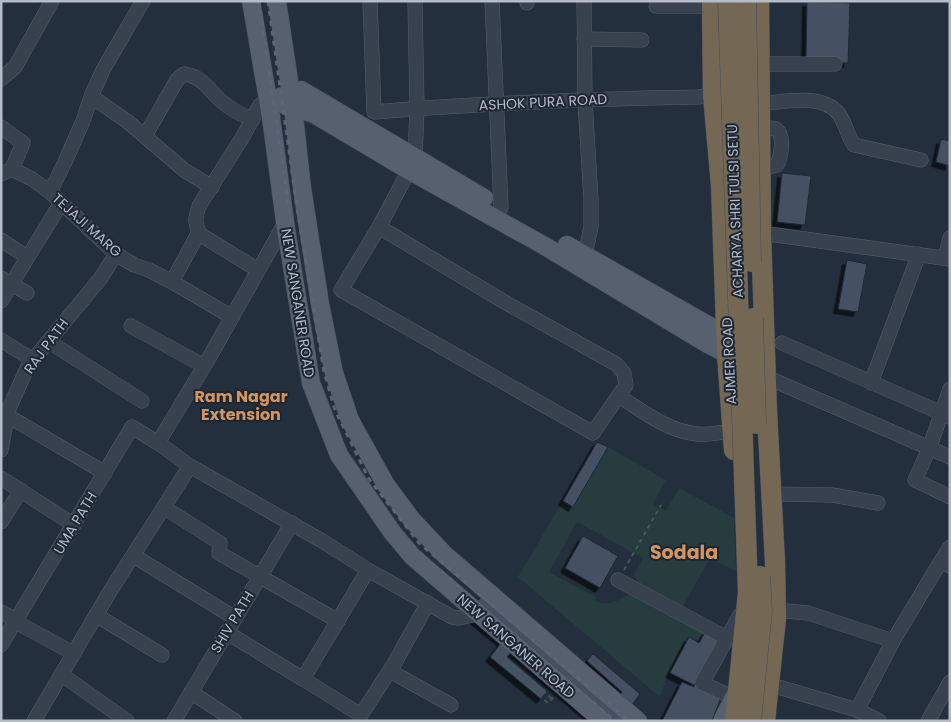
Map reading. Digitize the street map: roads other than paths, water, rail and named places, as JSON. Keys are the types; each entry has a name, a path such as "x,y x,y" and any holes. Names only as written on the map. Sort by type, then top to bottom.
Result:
{"highway":[{"name":"ACHARYA SHRI TULSI SETU","path":"746,1 748,177 762,611 751,721"},
{"path":"759,1 758,64 761,233 773,339 765,368 776,610 765,721"},
{"name":"ACHARYA SHRI TULSI SETU","path":"718,3 748,593 733,694 735,721"},
{"name":"AJMER ROAD","path":"718,3 714,95 721,185 727,354 740,552 740,615 733,694 726,721"}],"main road":[{"name":"NEW SANGANER ROAD","path":"251,1 268,100 310,383 339,455 392,532 412,556 479,614 558,694 603,721"},
{"name":"NEW SANGANER ROAD","path":"277,1 320,304 334,373 350,420 386,485 412,520 444,554 638,721"},
{"path":"268,100 292,100 314,114 412,165 501,208 715,329 773,339"},
{"path":"412,165 727,354 765,368"},
{"path":"722,721 733,694"}],"street":[{"path":"1,79 15,67 49,5 35,1"},
{"name":"TEJAJI MARG","path":"143,1 104,68 64,164 50,192 116,254 134,265 149,270 172,282 232,318"},
{"name":"ASHOK PURA ROAD","path":"370,1 374,112 496,104 714,95"},
{"path":"379,227 508,304 616,364 624,372 626,385 620,397 594,433 341,290 379,227 412,165 417,108 415,1"},
{"path":"492,1 501,208"},
{"path":"584,1 585,100 591,209 591,228 585,255"},
{"path":"656,6 718,3"},
{"path":"584,39 642,40"},
{"path":"758,64 835,64"},
{"path":"145,136 177,80 184,74 192,75 204,82 229,108 242,116 253,119"},
{"path":"92,94 184,170 212,187"},
{"path":"258,270 201,235 196,227 195,217 260,105 268,100"},
{"path":"759,104 815,100 829,104 839,114 854,145 921,160"},
{"path":"1,127 22,141 23,144 7,172 32,179 50,192"},
{"path":"1,301 6,281 27,257 62,203"},
{"path":"285,223 232,318 158,443 190,466 292,523 368,570 455,618 479,614"},
{"path":"172,282 199,232"},
{"path":"761,233 947,258 950,238"},
{"path":"1,240 27,257"},
{"name":"RAJ PATH","path":"1,450 4,413 28,366 100,279 116,254"},
{"path":"871,383 918,254"},
{"path":"6,281 27,293"},
{"path":"131,326 204,366"},
{"path":"773,339 946,416"},
{"path":"1,340 33,360"},
{"path":"48,341 142,401"},
{"path":"765,368 929,449 950,457"},
{"path":"950,389 946,416 914,480 950,497"},
{"path":"620,397 663,423 681,431 700,434 733,430"},
{"path":"4,413 105,473"},
{"name":"UMA PATH","path":"1,645 132,427 158,443"},
{"path":"34,721 96,615 190,466"},
{"path":"1,478 74,525"},
{"path":"1,522 21,490"},
{"path":"772,494 832,495 878,503"},
{"path":"165,508 220,543 220,553 338,621"},
{"name":"SHIV PATH","path":"174,721 292,523"},
{"path":"857,710 893,641 945,564 950,547"},
{"path":"134,556 235,618"},
{"path":"303,679 368,570"},
{"path":"618,580 727,638"},
{"path":"226,632 365,718 428,603"},
{"path":"776,610 808,613 893,641"},
{"path":"1,612 73,653"},
{"path":"96,615 162,655"},
{"path":"733,694 702,683 740,615"},
{"path":"390,671 451,705"},
{"path":"60,674 127,721"},
{"path":"929,720 950,682"},
{"path":"768,684 857,710 878,721"},
{"path":"191,692 235,721"}],"railway":[{"path":"259,1 292,229 309,328"},
{"path":"268,1 297,208 324,372 335,410 369,479 419,543 629,721"},
{"path":"441,571 615,721"}],"district":[{"name":"Ram Nagar Extension","path":"241,405"},
{"name":"Sodala","path":"684,552"}]}
